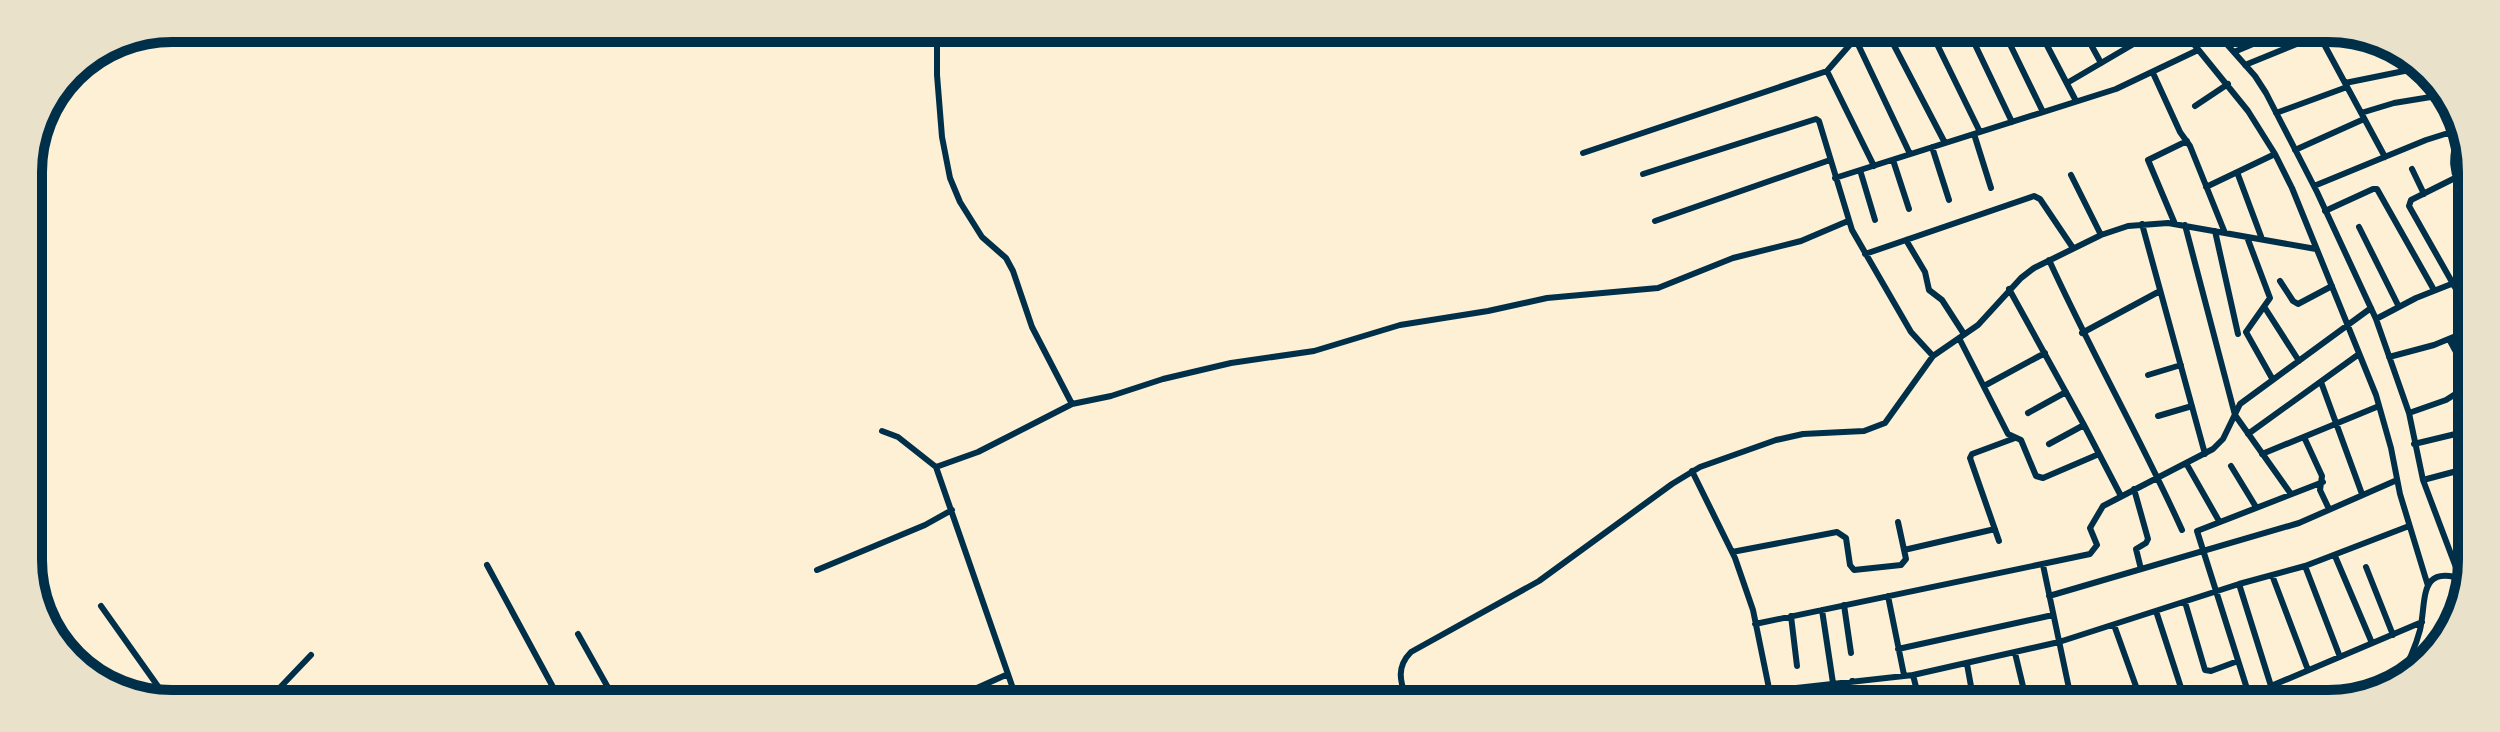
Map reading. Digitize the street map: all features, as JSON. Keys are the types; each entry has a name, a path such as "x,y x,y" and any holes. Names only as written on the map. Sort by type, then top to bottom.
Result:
{"street":[{"path":"938,42 937,75 942,137 950,178 960,202 982,237 1006,258 1032,327 1072,404"},
{"path":"1583,153 1827,71 1852,42"},
{"path":"1857,42 1910,154"},
{"path":"1892,42 1945,143"},
{"path":"1936,42 1977,133 1991,188"},
{"path":"1974,42 2012,122"},
{"path":"2009,42 2043,112"},
{"path":"2045,42 2076,101"},
{"path":"2089,42 2101,63"},
{"path":"2067,83 2137,42"},
{"path":"2192,42 2228,84 2275,154 2379,406 2409,526 2428,586"},
{"path":"2225,42 2266,93 2314,186 2376,319 2409,413 2423,480 2458,566"},
{"path":"2234,52 2258,42"},
{"path":"2245,65 2302,42"},
{"path":"2322,42 2385,157"},
{"path":"1835,178 2116,89 2198,50"},
{"path":"1827,71 1874,166"},
{"path":"2276,113 2346,85 2409,71"},
{"path":"2153,73 2187,141 2225,233"},
{"path":"2195,106 2228,84"},
{"path":"2295,150 2394,103 2434,97"},
{"path":"1643,174 1814,119 1819,121 1848,221 1911,332 1933,356"},
{"path":"2314,186 2426,140 2453,135"},
{"path":"2175,224 2148,160 2187,141"},
{"path":"1932,147 1949,200"},
{"path":"2456,149 2452,163 2458,183"},
{"path":"2206,187 2275,154"},
{"path":"1655,221 1830,160"},
{"path":"1893,160 1909,209"},
{"path":"2412,169 2424,194"},
{"path":"1860,170 1875,220"},
{"path":"2237,172 2262,239"},
{"path":"2071,175 2101,235"},
{"path":"2456,180 2408,204 2458,293"},
{"path":"2325,211 2377,189 2434,290"},
{"path":"1865,254 2034,196 2040,199 2073,248"},
{"path":"936,467 978,452 1072,404 1111,396 1163,379 1222,365 1314,351 1400,325 1547,298 1658,288 1733,258 1801,241 1848,221"},
{"path":"1404,690 1401,665 1411,652 1539,581 1692,471 1776,440 1803,434 1875,429 1892,416 1933,356 1995,309 2021,278 2073,248 2101,235 2142,224 2175,224 2316,249"},
{"path":"2142,224 2205,454"},
{"path":"2185,225 2235,415 2291,494"},
{"path":"2359,227 2399,307"},
{"path":"2215,231 2238,334"},
{"path":"2247,237 2270,296 2265,308 2246,332 2273,380"},
{"path":"1906,240 1925,272 1929,290 1942,300 1962,336 2008,434 2018,437 2035,474 2041,478 2099,454"},
{"path":"2049,260 2082,333 2158,477 2182,530"},
{"path":"2376,319 2458,280"},
{"path":"2280,281 2294,303 2298,304 2332,286"},
{"path":"2009,289 2121,496"},
{"path":"2082,333 2160,291"},
{"path":"2265,308 2299,361"},
{"path":"1755,624 2090,554 2097,545 2090,528 2103,506 2205,454 2223,439 2240,404 2371,308"},
{"path":"2389,357 2458,335"},
{"path":"2449,339 2458,356"},
{"path":"1984,386 2045,353"},
{"path":"2248,434 2359,354"},
{"path":"2148,375 2181,365"},
{"path":"2321,382 2362,494"},
{"path":"2028,413 2066,392"},
{"path":"2409,413 2458,392"},
{"path":"2158,416 2192,406"},
{"path":"2262,454 2379,406"},
{"path":"2049,444 2084,425"},
{"path":"882,431 898,437 936,467 1014,690"},
{"path":"2414,444 2458,433"},
{"path":"1999,541 1970,458 1972,454 2018,437"},
{"path":"2304,437 2322,476 2320,490 2329,509"},
{"path":"2186,463 2219,521"},
{"path":"2231,466 2256,507"},
{"path":"2423,480 2458,470"},
{"path":"1692,471 1732,552 1755,624 1769,690"},
{"path":"2049,596 2299,523 2397,480"},
{"path":"2246,690 2197,531 2323,482"},
{"path":"2134,489 2148,539 2136,549 2141,569"},
{"path":"817,570 925,525 952,510"},
{"path":"1732,552 1840,532 1846,538 1850,565 1856,570 1901,565 1906,559 1898,522"},
{"path":"1777,690 1913,675 2059,642 2305,566 2409,526"},
{"path":"1904,550 1995,529"},
{"path":"2335,556 2372,643"},
{"path":"487,565 555,690"},
{"path":"2043,565 2072,690"},
{"path":"2305,566 2340,657"},
{"path":"2366,567 2393,635"},
{"path":"2272,575 2308,670"},
{"path":"2411,660 2428,586 2439,577 2457,578"},
{"path":"2239,584 2271,686"},
{"path":"1888,596 1904,675"},
{"path":"2185,602 2205,670 2211,671 2238,661"},
{"path":"1844,605 1851,653"},
{"path":"101,606 160,689"},
{"path":"1822,610 1833,683"},
{"path":"2156,611 2182,690"},
{"path":"1898,649 2053,615"},
{"path":"1791,616 1797,666"},
{"path":"2263,690 2422,622"},
{"path":"2114,625 2137,690"},
{"path":"578,634 609,690"},
{"path":"2015,653 2025,690"},
{"path":"278,690 311,655"},
{"path":"1967,664 1972,690"},
{"path":"972,690 1008,674"},
{"path":"1913,675 1917,690"},
{"path":"1852,681 1854,690"}]}
